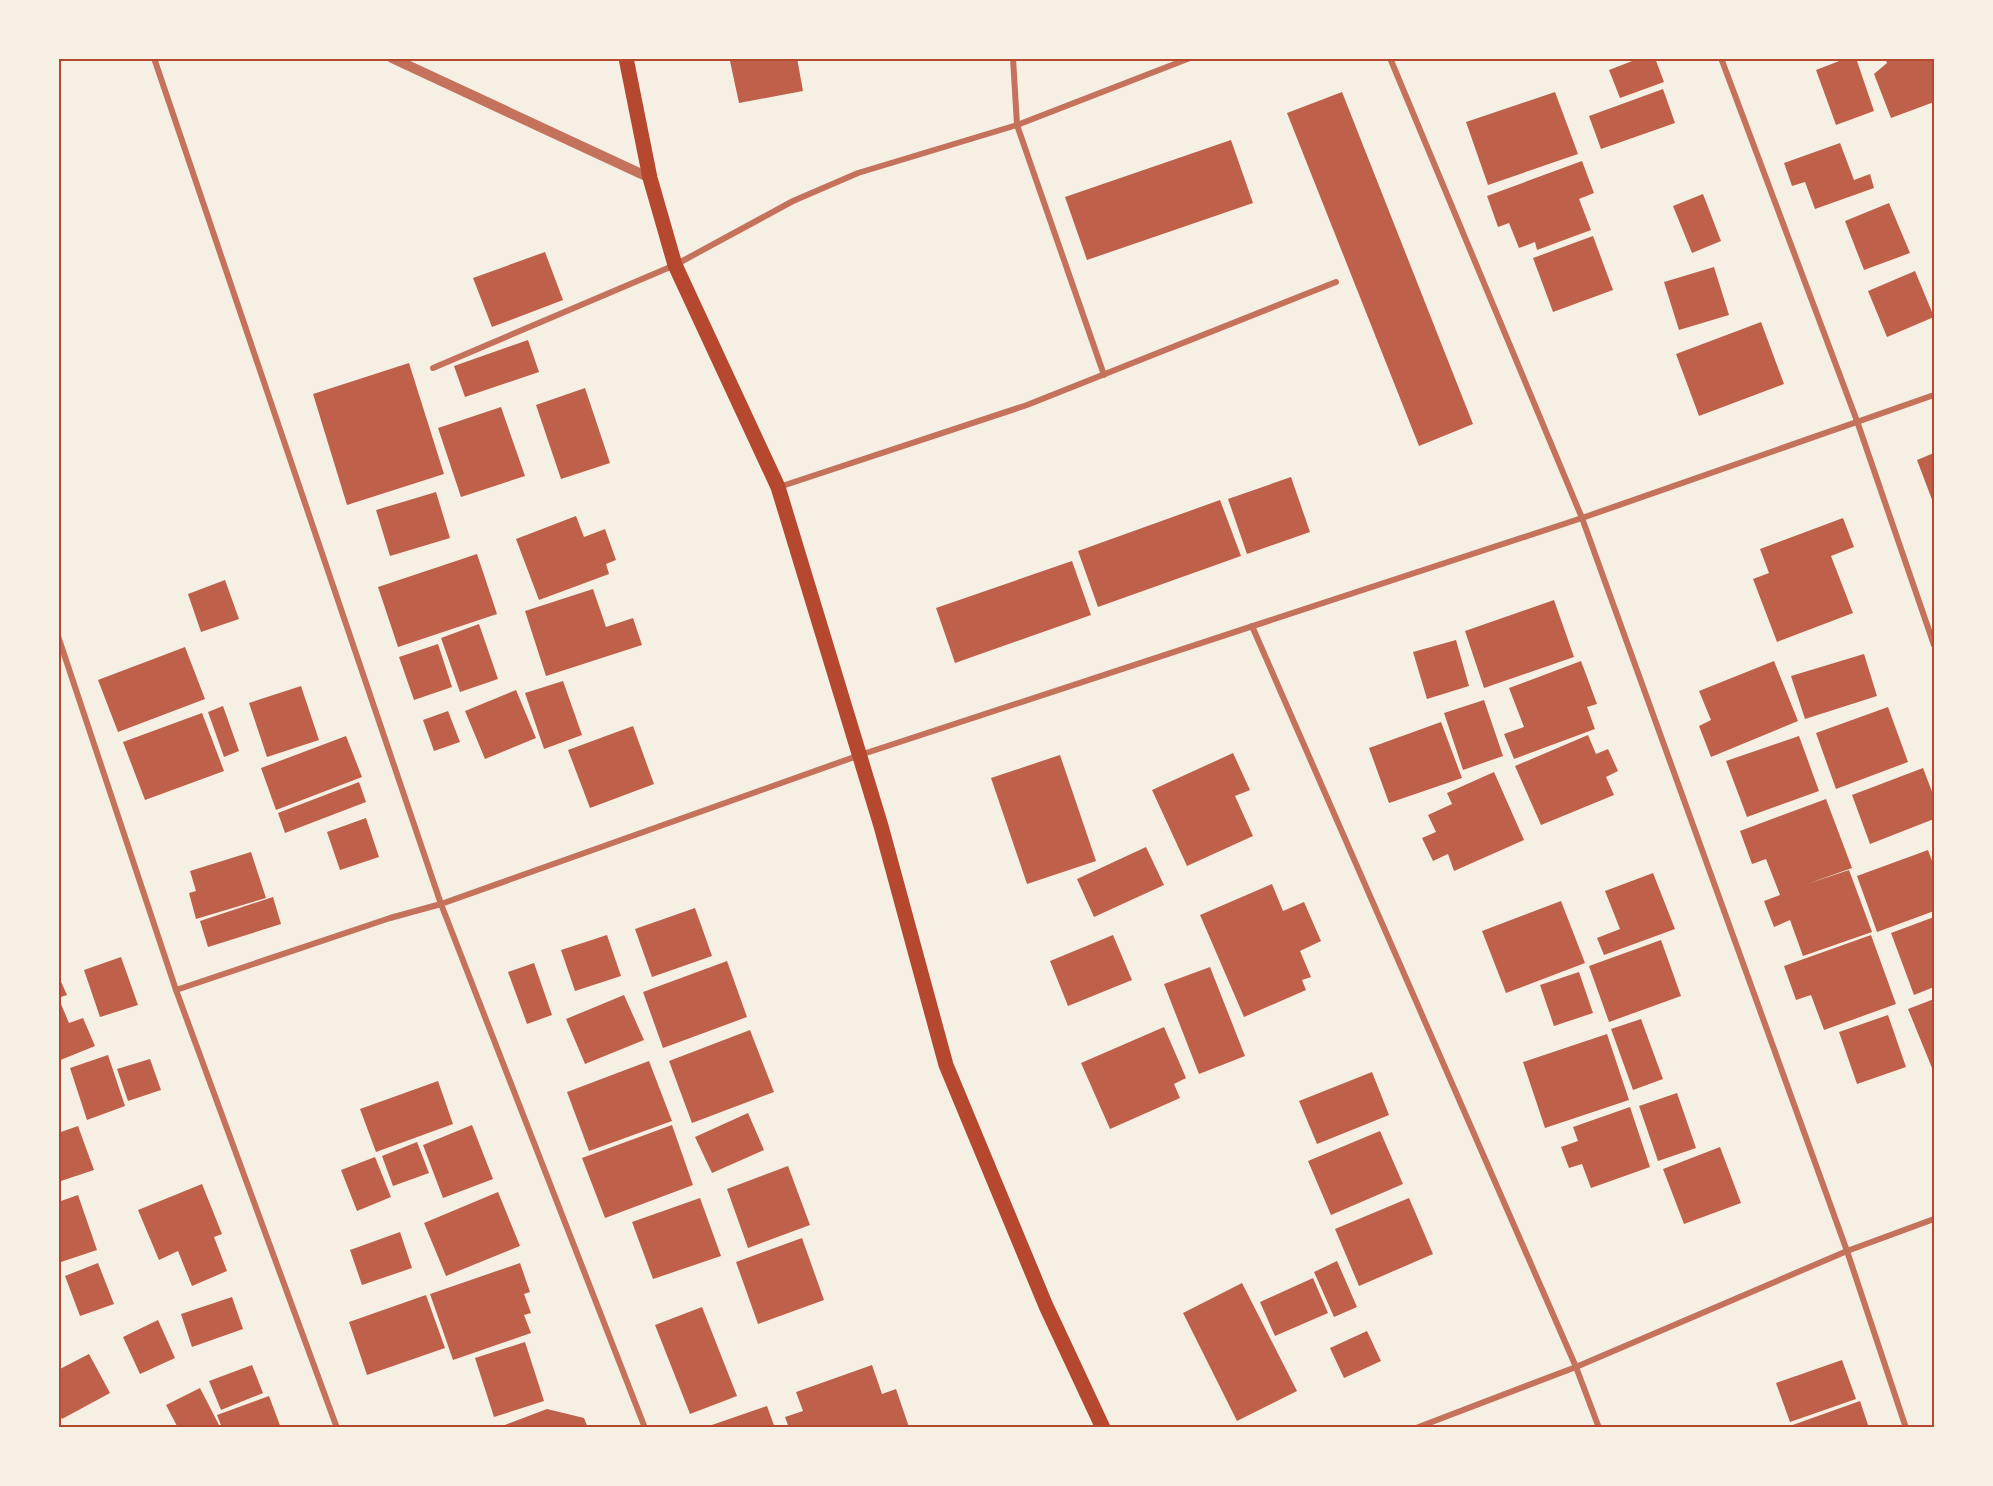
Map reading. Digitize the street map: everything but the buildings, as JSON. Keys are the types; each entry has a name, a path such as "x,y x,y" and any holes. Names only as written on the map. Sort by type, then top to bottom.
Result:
{"main road":[{"path":"626,58 650,178 675,265 778,488 881,826 946,1065 1046,1306 1103,1428"}],"street":[{"path":"154,58 441,904 645,1428"},
{"path":"392,58 650,178"},
{"path":"1013,58 1017,125 1104,375"},
{"path":"433,368 675,265 793,201 858,173 1017,125 1190,58"},
{"path":"1390,58 1582,518 1847,1251 1906,1428"},
{"path":"1721,58 1857,421 1935,645"},
{"path":"778,488 1027,405 1336,282"},
{"path":"176,990 390,918 441,904 860,755 1582,518 1935,395"},
{"path":"1252,626 1576,1367 1599,1428"},
{"path":"58,636 176,990 337,1428"},
{"path":"1416,1428 1576,1367 1847,1251 1935,1219"}]}
